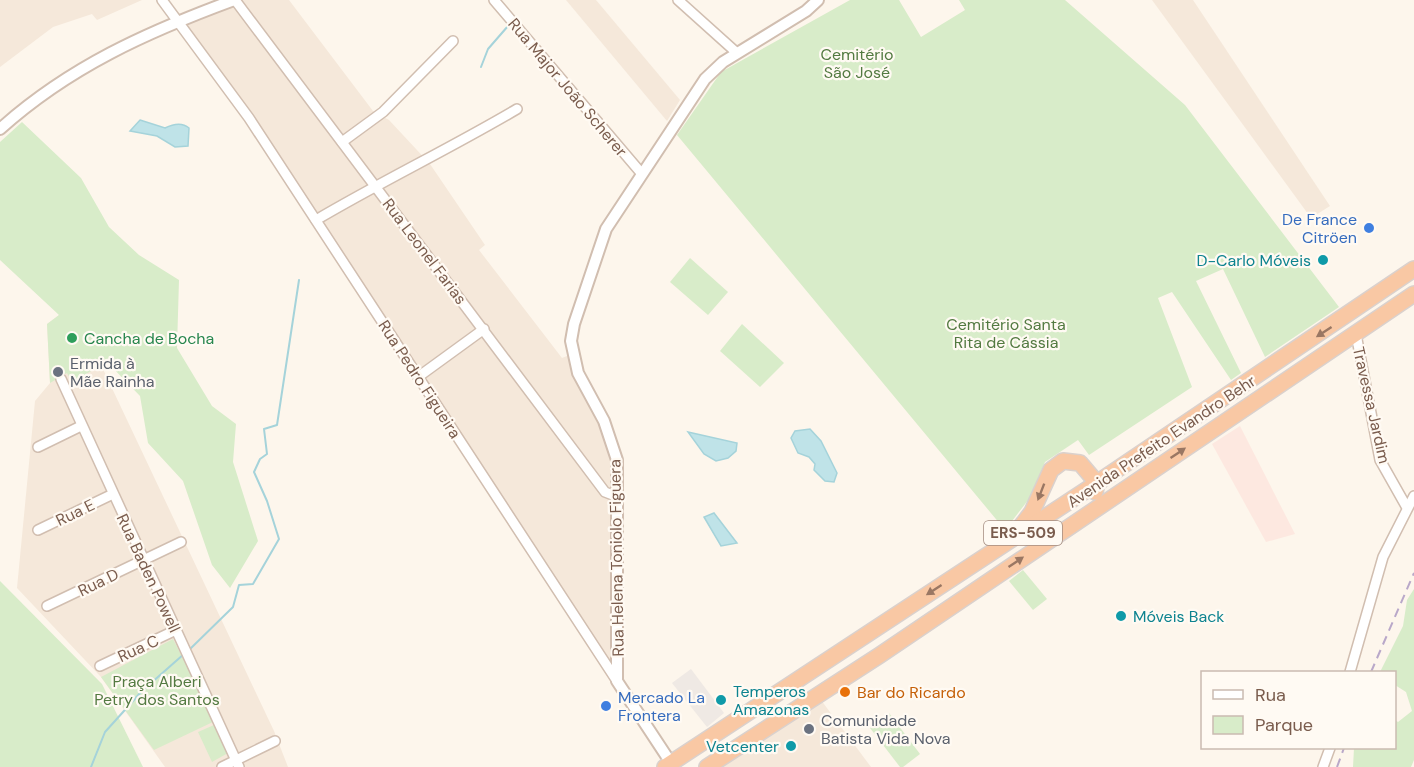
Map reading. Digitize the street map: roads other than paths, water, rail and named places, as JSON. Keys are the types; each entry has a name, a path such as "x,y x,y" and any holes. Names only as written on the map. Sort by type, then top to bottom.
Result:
{"highway":[{"name":"Avenida Prefeito Evandro Behr","path":"668,765 1097,483 1414,269"},
{"path":"1410,296 1404,294 1414,282"},
{"name":"Avenida Prefeito Evandro Behr","path":"707,767 1410,296"},
{"path":"916,629 972,575 1093,498 1097,483 1080,463 1070,460 1056,465 1046,478 1032,512 1011,540"}],"street":[{"name":"Rua Pedro Figueira","path":"162,0 179,20 249,118 617,681 668,765"},
{"path":"0,129 33,99 68,75 179,20 234,0"},
{"name":"Rua Leonel Farias","path":"234,0 605,492 618,497"},
{"name":"Rua Major João Scherer","path":"494,0 642,174"},
{"path":"678,0 736,53"},
{"name":"Rua Helena Toniolo Figuera","path":"617,681 617,460 611,439 578,373 571,341 574,324 601,242 616,212 705,79 736,53 806,11 818,0"},
{"path":"342,142 384,112 453,42"},
{"path":"316,220 375,185 433,158 517,109"},
{"path":"418,377 484,329"},
{"name":"Travessa Jardim","path":"1356,334 1380,460 1406,506"},
{"name":"Rua Baden Powell","path":"61,379 237,764"},
{"path":"38,447 81,426"},
{"name":"Rua E","path":"38,530 113,494"},
{"path":"1350,671 1381,562 1406,506 1414,496"},
{"name":"Rua D","path":"47,606 181,542"},
{"name":"Rua C","path":"100,666 176,630"},
{"path":"222,767 237,764 275,741"},
{"path":"1328,765 1330,749"}],"water":[{"path":"140,120 165,128 177,124 186,126 189,128 188,146 175,147 157,136 130,131"},
{"path":"810,429 821,441 837,473 834,482 825,481 814,470 815,464 809,457 798,453 791,438 795,431"},
{"path":"688,432 737,443 736,451 728,458 716,461 704,454"},
{"path":"714,513 737,543 721,546 704,517"}],"waterway":[{"path":"481,67 488,49 508,26"},
{"path":"188,651 233,607 239,585 253,584 279,539 267,501 254,472 260,459 267,454 264,429 277,425 299,280"},
{"path":"91,767 105,732 142,691 184,654"}],"railway":[{"path":"1371,671 1414,573"},
{"path":"1337,767 1344,749"}],"place":[{"name":"De France Citröen","path":"1369,228"},
{"name":"D-Carlo Móveis","path":"1323,260"},
{"name":"Cancha de Bocha","path":"72,338"},
{"name":"Ermida à Mãe Rainha","path":"58,372"},
{"name":"Móveis Back","path":"1121,616"},
{"name":"Bar do Ricardo","path":"845,692"},
{"name":"Temperos Amazonas","path":"721,700"},
{"name":"Mercado La Frontera","path":"606,706"},
{"name":"Comunidade Batista Vida Nova","path":"809,729"},
{"name":"Vetcenter","path":"791,746"}],"park label":[{"name":"Cemitério São José","path":"857,63"},
{"name":"Cemitério Santa Rita de Cássia","path":"1006,333"},
{"name":"Praça Alberi Petry dos Santos","path":"157,690"}]}
